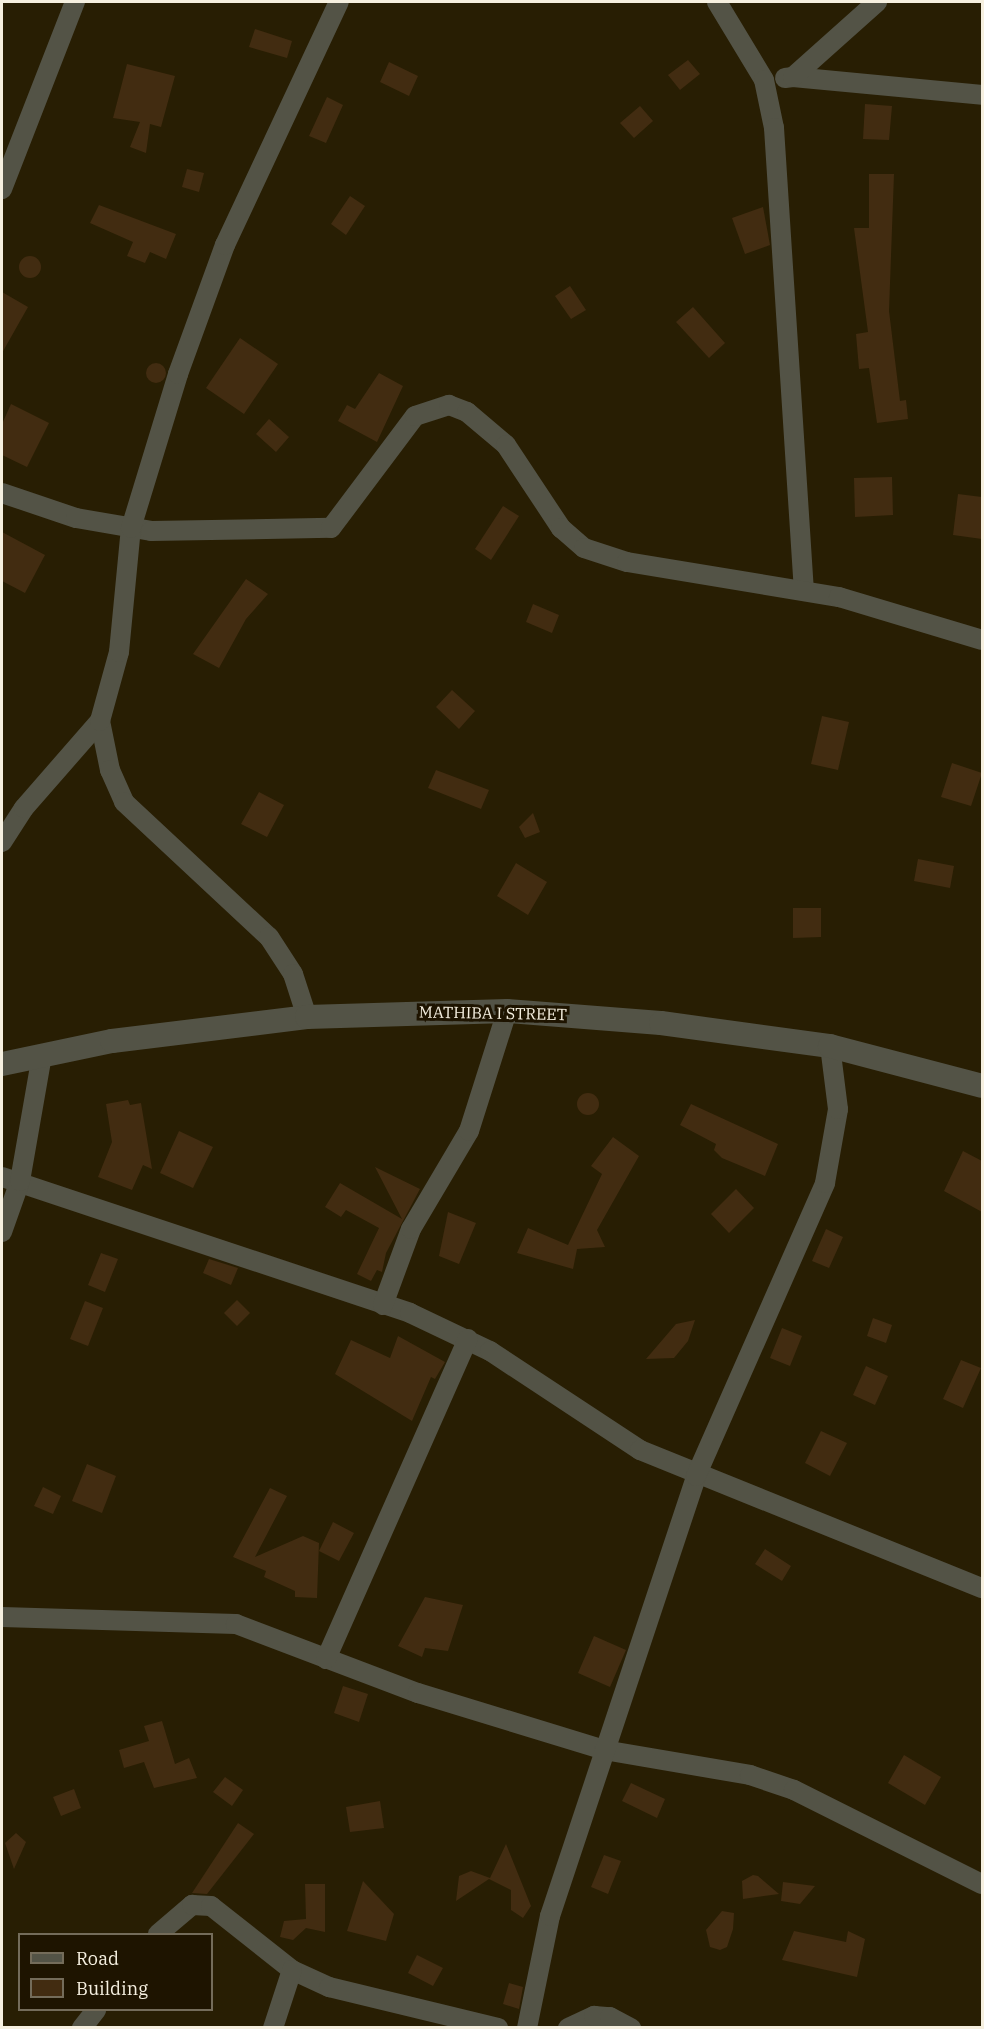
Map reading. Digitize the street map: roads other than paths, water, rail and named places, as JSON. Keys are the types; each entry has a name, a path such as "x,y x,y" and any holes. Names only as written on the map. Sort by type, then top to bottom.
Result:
{"street":[{"path":"2,189 75,2"},
{"path":"2,842 24,808 100,721 119,652 131,528 225,245 339,2"},
{"path":"717,2 764,80 774,128 804,589"},
{"path":"793,77 877,2"},
{"path":"764,80 793,77 982,95"},
{"path":"2,493 131,528 331,528 415,416 449,405 467,412 506,445 561,528 584,548 627,562 804,589 982,640"},
{"path":"100,721 110,770 124,802 268,937 293,974 307,1017"},
{"path":"383,1305 411,1229 469,1131 507,1011"},
{"name":"MATHIBA I STREET","path":"2,1064 42,1055 307,1017 507,1011 661,1023 830,1046 982,1086"},
{"path":"527,2028 549,1916 696,1476 825,1183 838,1109 830,1046"},
{"path":"2,1232 11,1179 42,1055"},
{"path":"11,1179 383,1305 468,1339 602,1428 696,1476 982,1588"},
{"path":"326,1659 468,1339"},
{"path":"2,1617 236,1624 326,1659 604,1750 750,1775 794,1790 982,1884"},
{"path":"160,1933 192,1905 211,1906 292,1970 329,1988 498,2028"},
{"path":"273,2028 292,1970"},
{"path":"82,2028 95,2011"},
{"path":"568,2028 594,2016 610,2017 632,2028"}]}
